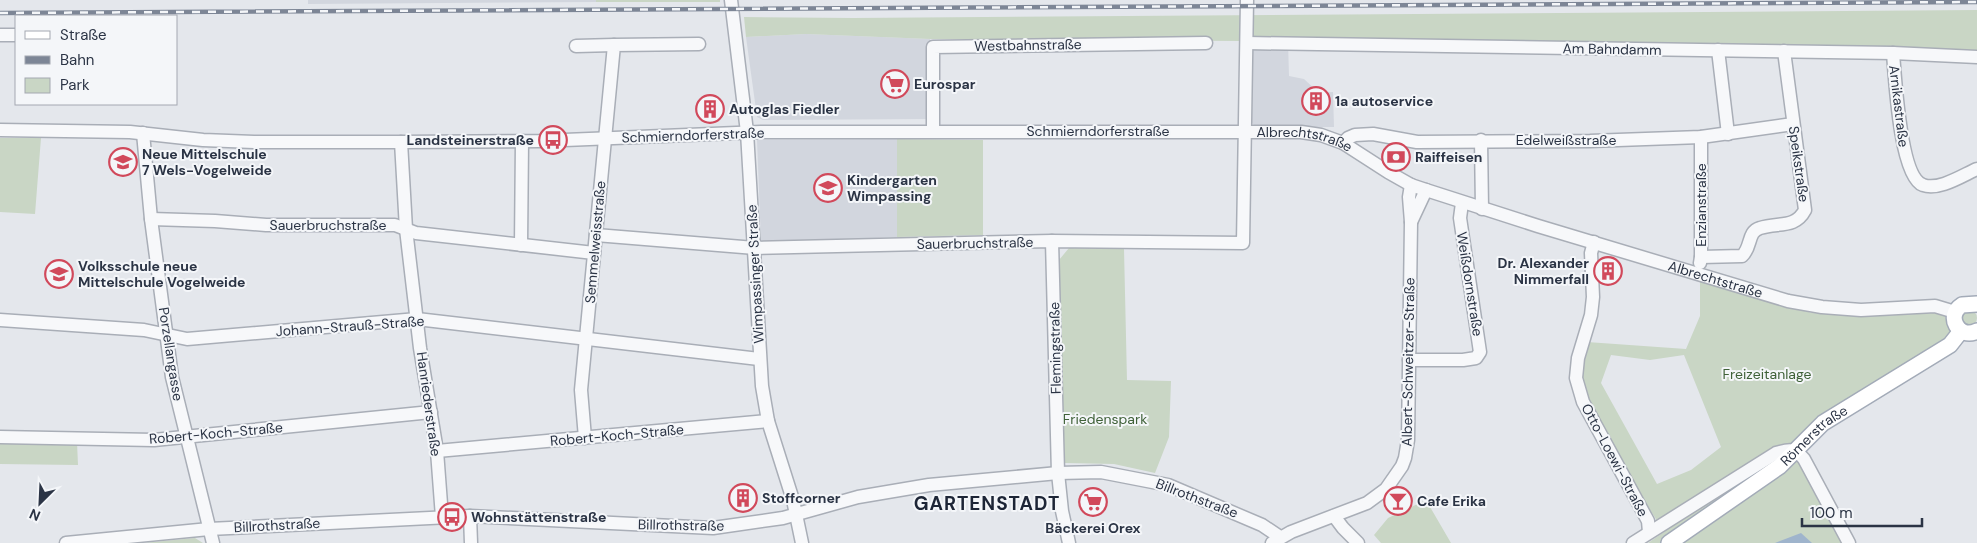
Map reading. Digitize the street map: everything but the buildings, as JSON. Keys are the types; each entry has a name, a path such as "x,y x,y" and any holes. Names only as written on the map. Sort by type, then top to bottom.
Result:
{"main road":[{"path":"1976,305 1962,305 1955,312 1954,323 1961,331 1966,333 1977,331"},
{"name":"Römerstraße","path":"1669,543 1780,466 1823,423 1950,345 1961,331"}],"street":[{"name":"Wimpassinger Straße","path":"731,0 748,132 759,359 762,386 768,421 796,514 802,543"},
{"name":"Albrechtstraße","path":"1247,0 1244,132 1301,132 1321,135 1343,144 1411,185 1760,293 1822,307 1861,310 1935,306 1955,312"},
{"path":"0,35 15,35"},
{"name":"Westbahnstraße","path":"933,132 933,47 1206,43"},
{"name":"Am Bahndamm","path":"1246,43 1893,53 1977,57"},
{"path":"576,46 699,44"},
{"name":"Semmelweisstraße","path":"585,438 581,390 614,45"},
{"path":"1718,50 1728,134"},
{"name":"Speikstraße","path":"1701,257 1742,256 1749,248 1752,233 1759,228 1795,222 1801,218 1805,210 1784,51"},
{"name":"Arnikastraße","path":"1893,53 1902,143 1912,177 1924,186 1938,186 1977,169"},
{"name":"Edelweißstraße","path":"1343,144 1348,138 1355,135 1373,134 1417,142 1481,140 1590,141 1701,137 1793,124"},
{"name":"Schmierndorferstraße","path":"0,130 143,133 204,140 254,142 522,141 748,132 1244,132"},
{"name":"Sauerbruchstraße","path":"596,236 755,248 1052,241 1243,243 1244,132"},
{"name":"Porzellangasse","path":"143,133 150,219 172,377 213,543"},
{"name":"Enzianstraße","path":"1697,273 1701,257 1701,137"},
{"path":"1481,140 1482,208"},
{"path":"520,245 522,141"},
{"name":"Hanriederstraße","path":"401,142 406,229 417,319 437,451 442,517"},
{"name":"Albert-Schweitzer-Straße","path":"1276,540 1373,499 1386,489 1402,466 1408,440 1411,222 1409,197 1411,185"},
{"name":"Albert-Schweitzer-Straße","path":"1411,222 1426,190"},
{"name":"Weißdornstraße","path":"1409,360 1464,360 1476,358 1480,352 1460,218 1462,202"},
{"name":"Sauerbruchstraße","path":"150,219 215,221 266,226 396,225 416,233 594,253"},
{"name":"Flemingstraße","path":"1052,241 1058,473 1062,511 1069,543"},
{"name":"Otto-Loewi-Straße","path":"1594,242 1591,253 1593,297 1591,316 1578,358 1576,378 1583,402 1648,521 1649,532"},
{"name":"Johann-Strauß-Straße","path":"0,320 144,330 187,339 417,319 759,359"},
{"name":"Robert-Koch-Straße","path":"0,437 154,440 431,412"},
{"name":"Robert-Koch-Straße","path":"437,451 768,421"},
{"name":"Otto-Loewi-Straße","path":"1632,543 1776,454 1789,450 1796,451"},
{"path":"1796,451 1804,459 1849,543"},
{"name":"Billrothstraße","path":"66,543 209,529 470,516 694,528 732,526 778,519 881,492 929,485 1058,473 1101,472 1162,483 1262,524 1276,540"},
{"path":"470,516 471,543"},
{"path":"1334,516 1358,543"}],"shaded area":[{"path":"308,0 596,0 596,2 308,4"},
{"path":"806,34 930,39 930,119 763,120 757,117 746,37"},
{"path":"1252,42 1288,42 1289,76 1304,79 1319,93 1333,92 1334,127 1256,127 1252,123"},
{"name":"Kindergarten Wimpassing","path":"897,139 897,237 761,243 757,140"}],"green space":[{"path":"596,0 720,0 720,2 596,2"},
{"path":"1977,10 1977,52 1238,41 930,39 806,34 746,37 744,17 853,18"},
{"path":"0,138 41,138 35,214 0,212"},
{"path":"897,139 983,140 983,235 897,237"},
{"name":"Friedenspark","path":"1069,248 1124,249 1127,380 1171,381 1169,437 1155,473 1114,464 1065,463 1061,455 1059,260"},
{"name":"Freizeitanlage","path":"1700,280 1744,295 1812,313 1879,316 1934,313 1945,316 1952,340 1814,426 1800,462 1845,543 1648,543 1664,532 1620,462 1584,399 1579,374 1587,342 1686,349 1700,316","holes":["1611,355 1650,360 1684,355 1721,447 1691,470 1657,484 1601,383"]},
{"path":"1966,310 1972,310 1977,315 1975,324 1966,326 1961,321 1961,315"},
{"path":"0,441 77,442 78,465 0,464"},
{"path":"1426,500 1451,543 1381,543 1374,535 1388,518"},
{"path":"195,538 203,543 143,543"}],"water":[{"path":"1801,533 1812,543 1775,543"}],"railway":[{"path":"0,13 1977,2"}],"place":[{"name":"Eurospar","path":"895,84"},
{"name":"1a autoservice","path":"1316,101"},
{"name":"Autoglas Fiedler","path":"710,109"},
{"name":"Landsteinerstraße","path":"553,140"},
{"name":"Raiffeisen","path":"1396,157"},
{"name":"Neue Mittelschule 7 Wels-Vogelweide","path":"123,162"},
{"name":"Kindergarten Wimpassing","path":"828,188"},
{"name":"Dr. Alexander Nimmerfall","path":"1608,271"},
{"name":"Volksschule neue Mittelschule Vogelweide","path":"59,274"},
{"name":"Stoffcorner","path":"743,498"},
{"name":"Cafe Erika","path":"1398,501"},
{"name":"Bäckerei Orex","path":"1093,502"},
{"name":"Wohnstättenstraße","path":"452,517"}],"district":[{"name":"GARTENSTADT","path":"987,503"}]}
